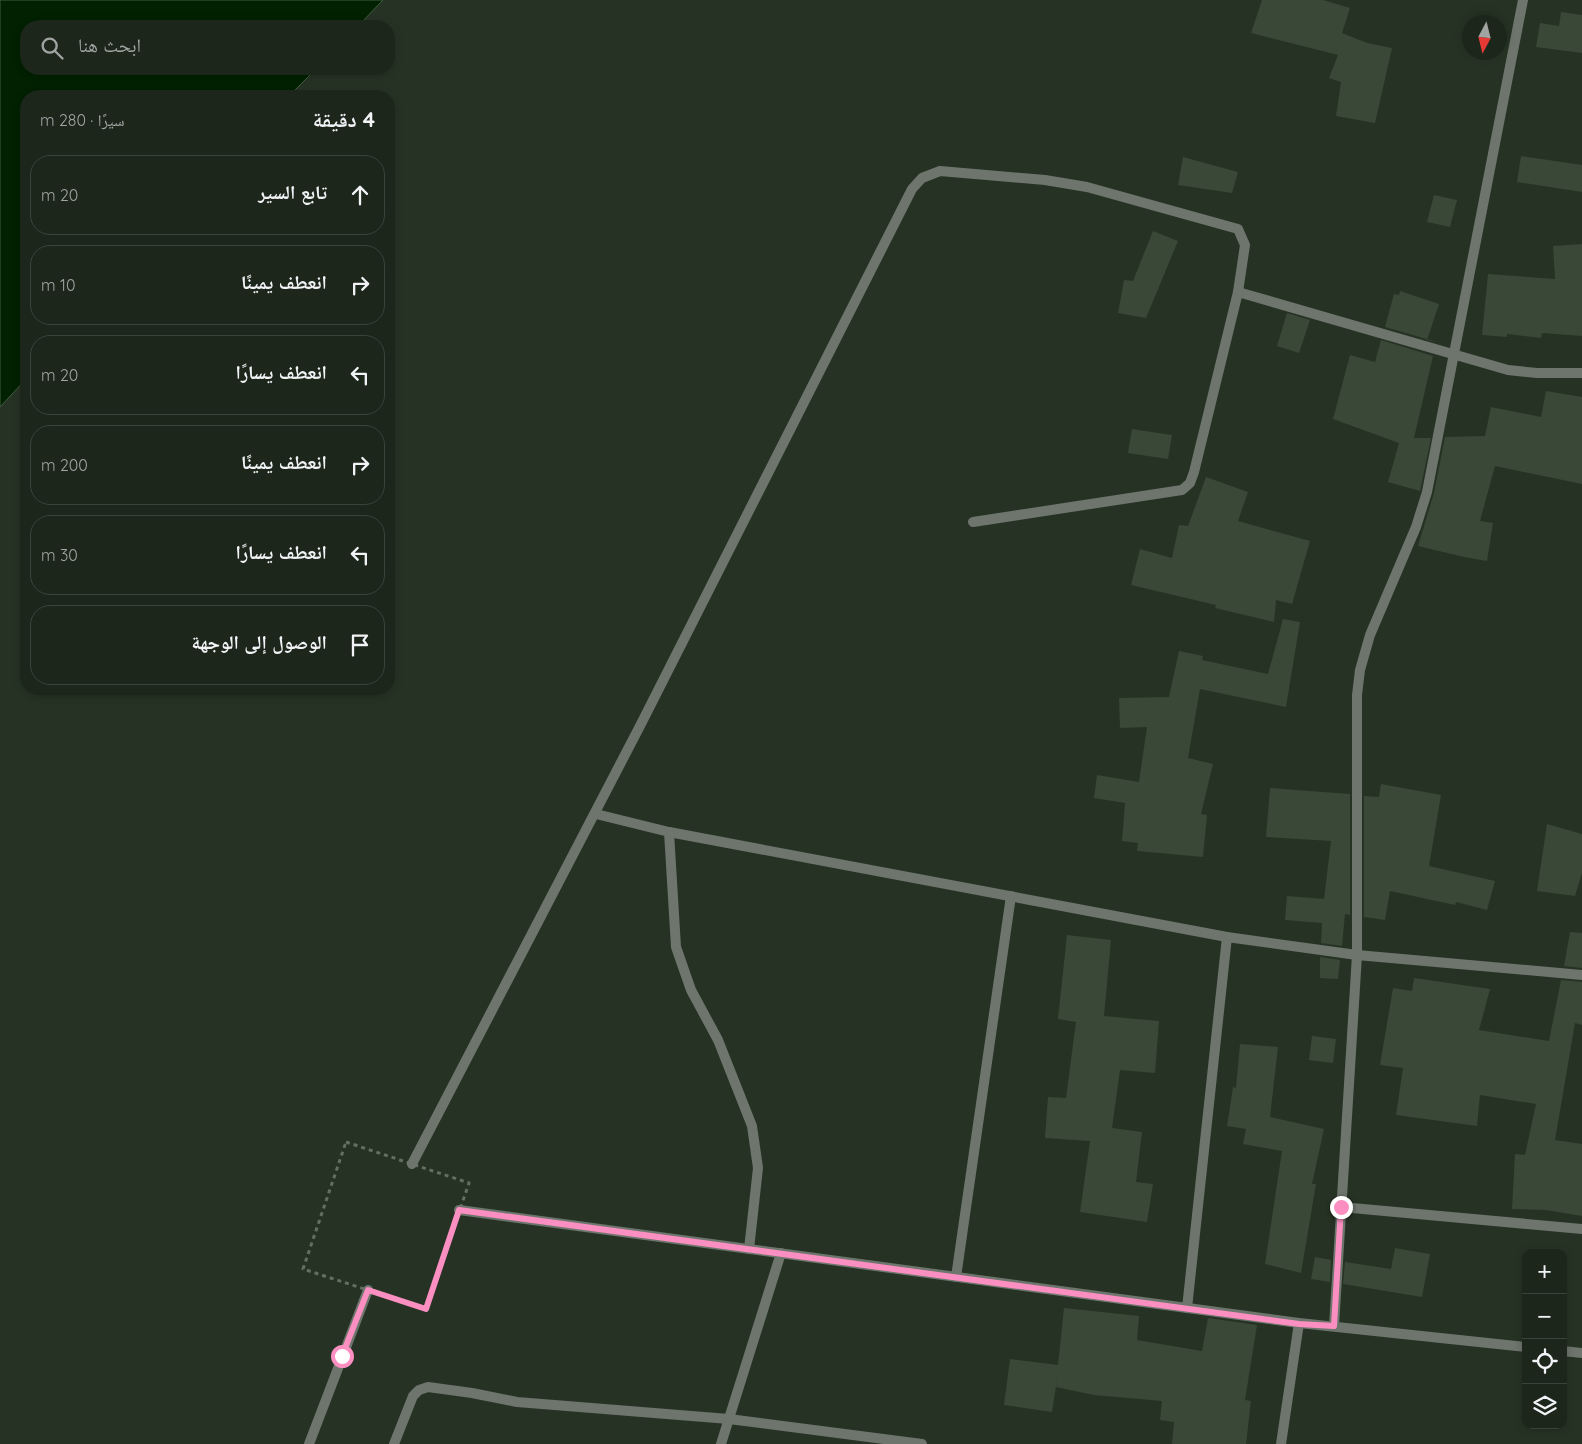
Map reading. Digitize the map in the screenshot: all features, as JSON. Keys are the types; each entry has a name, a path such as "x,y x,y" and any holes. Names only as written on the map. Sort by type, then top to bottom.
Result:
{"street":[{"path":"1334,1326 1356,955 1357,705 1360,670 1370,635 1416,528 1427,492 1523,0"},
{"path":"412,1164 596,814 912,189 922,178 940,171 1045,180 1086,187 1238,228 1245,244 1238,292 1190,483 1182,490 973,522"},
{"path":"1238,292 1508,370 1538,373 1582,373"},
{"path":"596,814 668,832 1227,937 1356,955 1582,975"},
{"path":"668,832 676,947 691,990 718,1040 752,1126 758,1168 749,1249"},
{"path":"956,1277 1011,896"},
{"path":"1187,1308 1227,937"},
{"path":"1341,1207 1582,1229"},
{"path":"459,1210 1299,1324 1334,1326 1522,1347"},
{"path":"721,1444 781,1253"},
{"path":"309,1444 368,1290"},
{"path":"1281,1444 1299,1324"},
{"path":"1567,1351 1582,1353"},
{"path":"394,1444 413,1396 419,1390 428,1387 517,1402 729,1419 922,1444"}],"path":[{"path":"346,1142 412,1164 469,1183 426,1309 303,1269 346,1142"}],"shaded area":[{"path":"0,0 383,0 364,20 20,20 20,75 310,75 295,90 20,90 20,385 0,407"}],"building":[{"path":"1262,0 1323,0 1350,8 1342,33 1367,43 1392,48 1375,123 1336,116 1341,82 1329,78 1338,55 1251,33"},
{"path":"1561,12 1582,15 1582,53 1536,47 1540,23 1559,26"},
{"path":"1521,156 1582,165 1582,192 1517,182"},
{"path":"1183,157 1238,172 1232,193 1178,185"},
{"path":"1434,195 1457,200 1450,227 1427,222"},
{"path":"1153,231 1178,241 1146,318 1118,313 1124,280 1133,281"},
{"path":"1582,244 1582,336 1542,333 1541,338 1507,334 1507,337 1482,335 1488,274 1555,279 1553,246"},
{"path":"1400,291 1439,304 1427,339 1385,327 1394,294 1399,295"},
{"path":"1287,313 1310,320 1299,353 1277,346"},
{"path":"1381,340 1433,356 1414,438 1431,438 1420,491 1388,482 1399,443 1333,419 1350,355 1375,362"},
{"path":"1546,391 1582,397 1582,484 1495,466 1480,521 1493,523 1487,561 1418,546 1434,493 1445,437 1485,436 1491,407 1541,417"},
{"path":"1132,429 1172,435 1168,459 1128,453"},
{"path":"1206,477 1248,492 1238,521 1310,541 1292,604 1276,600 1274,622 1215,608 1216,605 1131,585 1140,549 1172,558 1179,525 1188,526"},
{"path":"1283,619 1300,622 1286,707 1200,689 1188,758 1213,764 1201,814 1207,815 1203,857 1137,851 1138,843 1122,841 1125,803 1094,798 1097,775 1139,782 1147,727 1120,728 1119,698 1169,697 1179,651 1203,656 1202,660 1268,674"},
{"path":"1381,784 1441,795 1429,866 1495,881 1487,910 1456,902 1455,905 1390,891 1385,920 1364,917 1364,796 1379,797"},
{"path":"1270,788 1350,794 1350,915 1345,914 1342,946 1321,943 1322,923 1285,920 1287,896 1324,899 1331,841 1266,837"},
{"path":"1547,824 1582,834 1582,873 1575,896 1537,891"},
{"path":"1570,932 1582,933 1582,968 1564,966"},
{"path":"1067,935 1111,940 1104,1016 1159,1021 1155,1073 1120,1070 1112,1128 1142,1132 1136,1182 1153,1184 1147,1222 1080,1212 1090,1141 1045,1138 1048,1097 1066,1098 1076,1022 1058,1019"},
{"path":"1320,957 1340,960 1338,979 1320,978"},
{"path":"1414,978 1490,989 1479,1030 1549,1041 1561,980 1582,982 1582,1025 1575,1023 1555,1140 1582,1144 1582,1216 1546,1210 1512,1209 1515,1154 1525,1155 1536,1104 1480,1095 1477,1126 1396,1115 1403,1068 1380,1065 1393,988 1412,991"},
{"path":"1312,1036 1336,1039 1333,1063 1309,1060"},
{"path":"1240,1044 1278,1047 1270,1117 1324,1129 1312,1184 1316,1184 1301,1273 1265,1264 1282,1151 1243,1144 1246,1129 1227,1126 1233,1087 1236,1088"},
{"path":"1395,1248 1430,1254 1422,1297 1343,1284 1345,1262 1391,1269"},
{"path":"1315,1257 1331,1260 1330,1282 1311,1279"},
{"path":"1064,1308 1139,1316 1137,1340 1202,1351 1208,1318 1257,1325 1245,1400 1251,1401 1246,1444 1172,1444 1174,1422 1160,1420 1162,1401 1094,1395 1056,1387 1058,1373 1052,1412 1004,1405 1010,1359 1058,1365"}],"route":[{"path":"342,1356 368,1290 426,1309 459,1210 1299,1324 1334,1326 1341,1207"}]}
